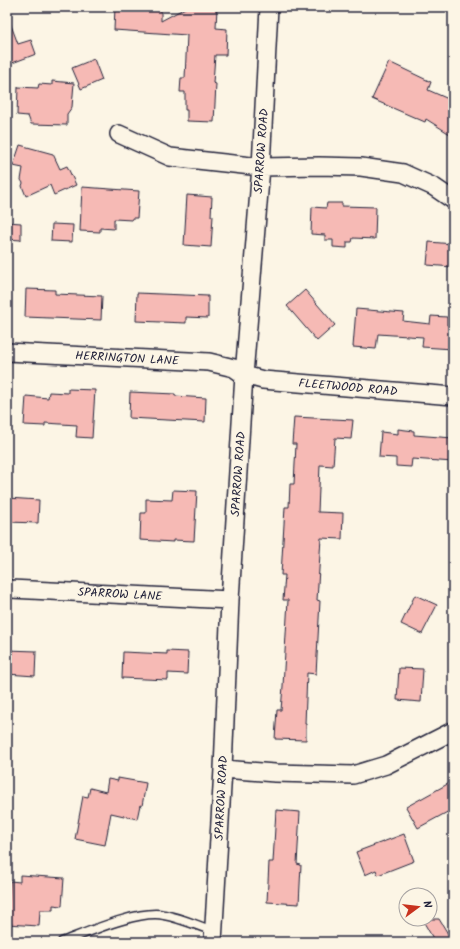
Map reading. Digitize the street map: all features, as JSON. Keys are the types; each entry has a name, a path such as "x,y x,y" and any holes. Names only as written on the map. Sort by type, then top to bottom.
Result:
{"street":[{"name":"SPARROW ROAD","path":"214,937 230,600 244,375 261,167 269,7"},
{"path":"119,134 170,157 261,167 354,167 402,173 434,187 453,200"},
{"name":"HERRINGTON LANE","path":"7,352 209,362 234,368 244,375"},
{"name":"FLEETWOOD ROAD","path":"244,375 263,380 453,396"},
{"name":"SPARROW LANE","path":"11,589 230,600"},
{"path":"223,769 275,773 353,775 386,765 453,731"}],"lane":[{"path":"62,942 117,922 146,915 162,914 214,937"}],"building":[{"path":"115,7 161,7 161,21 187,7 217,7 216,28 227,29 226,55 215,55 213,83 216,84 214,122 187,121 187,110 185,110 185,92 180,92 181,78 185,78 187,35 114,30"},
{"path":"7,20 9,20 18,44 31,40 36,54 7,65"},
{"path":"94,59 102,80 81,89 72,68"},
{"path":"389,62 431,82 428,90 453,101 453,136 426,119 425,122 372,99"},
{"path":"52,81 74,83 72,107 67,114 67,125 31,124 28,116 17,115 18,87 38,88 39,84 52,85"},
{"path":"20,145 53,154 60,169 67,166 76,185 54,195 50,185 26,196 21,180 23,168 13,166"},
{"path":"82,187 139,191 137,218 132,218 132,220 114,219 114,229 100,228 100,232 80,231"},
{"path":"187,195 212,197 211,216 213,216 211,247 184,245"},
{"path":"327,203 342,203 342,206 376,207 375,239 353,238 352,242 347,242 347,248 333,247 333,240 325,240 325,235 311,234 312,207 326,208"},
{"path":"7,222 21,223 21,240 7,239"},
{"path":"52,224 73,225 72,242 51,241"},
{"path":"429,242 453,244 453,267 427,265"},
{"path":"26,289 55,290 55,294 102,296 101,320 25,317"},
{"path":"305,290 335,325 317,341 287,306"},
{"path":"137,293 208,296 208,318 186,317 186,323 136,321"},
{"path":"356,309 404,313 403,321 430,324 431,316 447,317 447,325 453,325 453,349 422,347 423,337 378,334 376,349 353,347"},
{"path":"68,389 95,390 92,438 76,437 77,425 45,423 45,426 24,425 26,396 48,398 49,392 68,393"},
{"path":"130,392 175,394 175,396 206,398 205,422 129,418"},
{"path":"294,417 353,420 351,439 335,438 333,466 320,465 318,512 343,513 342,539 321,538 317,600 320,601 316,674 307,673 305,724 306,740 275,739 277,710 281,710 283,686 288,600 283,600 285,575 281,575 285,507 289,507 290,484 294,484 296,444 292,444"},
{"path":"398,429 414,431 414,435 453,438 453,462 412,459 411,467 396,466 396,458 379,457 381,432 398,434"},
{"path":"173,490 197,491 194,541 173,540 173,542 140,540 141,513 146,513 146,499 172,500"},
{"path":"7,498 39,500 38,523 7,522"},
{"path":"415,595 437,605 422,634 401,624"},
{"path":"7,650 36,651 35,676 7,674"},
{"path":"167,651 188,652 187,674 168,673 168,680 122,678 123,652 167,654"},
{"path":"399,668 423,669 421,702 397,700"},
{"path":"118,778 146,783 142,806 140,805 137,819 111,813 105,845 75,839 83,796 88,797 90,788 106,792 108,779 118,781"},
{"path":"453,781 453,809 418,828 406,807"},
{"path":"276,810 300,812 297,864 301,865 299,904 267,902 269,862 273,862"},
{"path":"404,834 414,861 378,875 376,870 365,875 356,852"},
{"path":"20,875 64,878 62,906 53,905 53,910 40,910 39,926 7,924 10,881 20,882"},
{"path":"439,919 453,942 435,942 427,927 438,927"}]}
